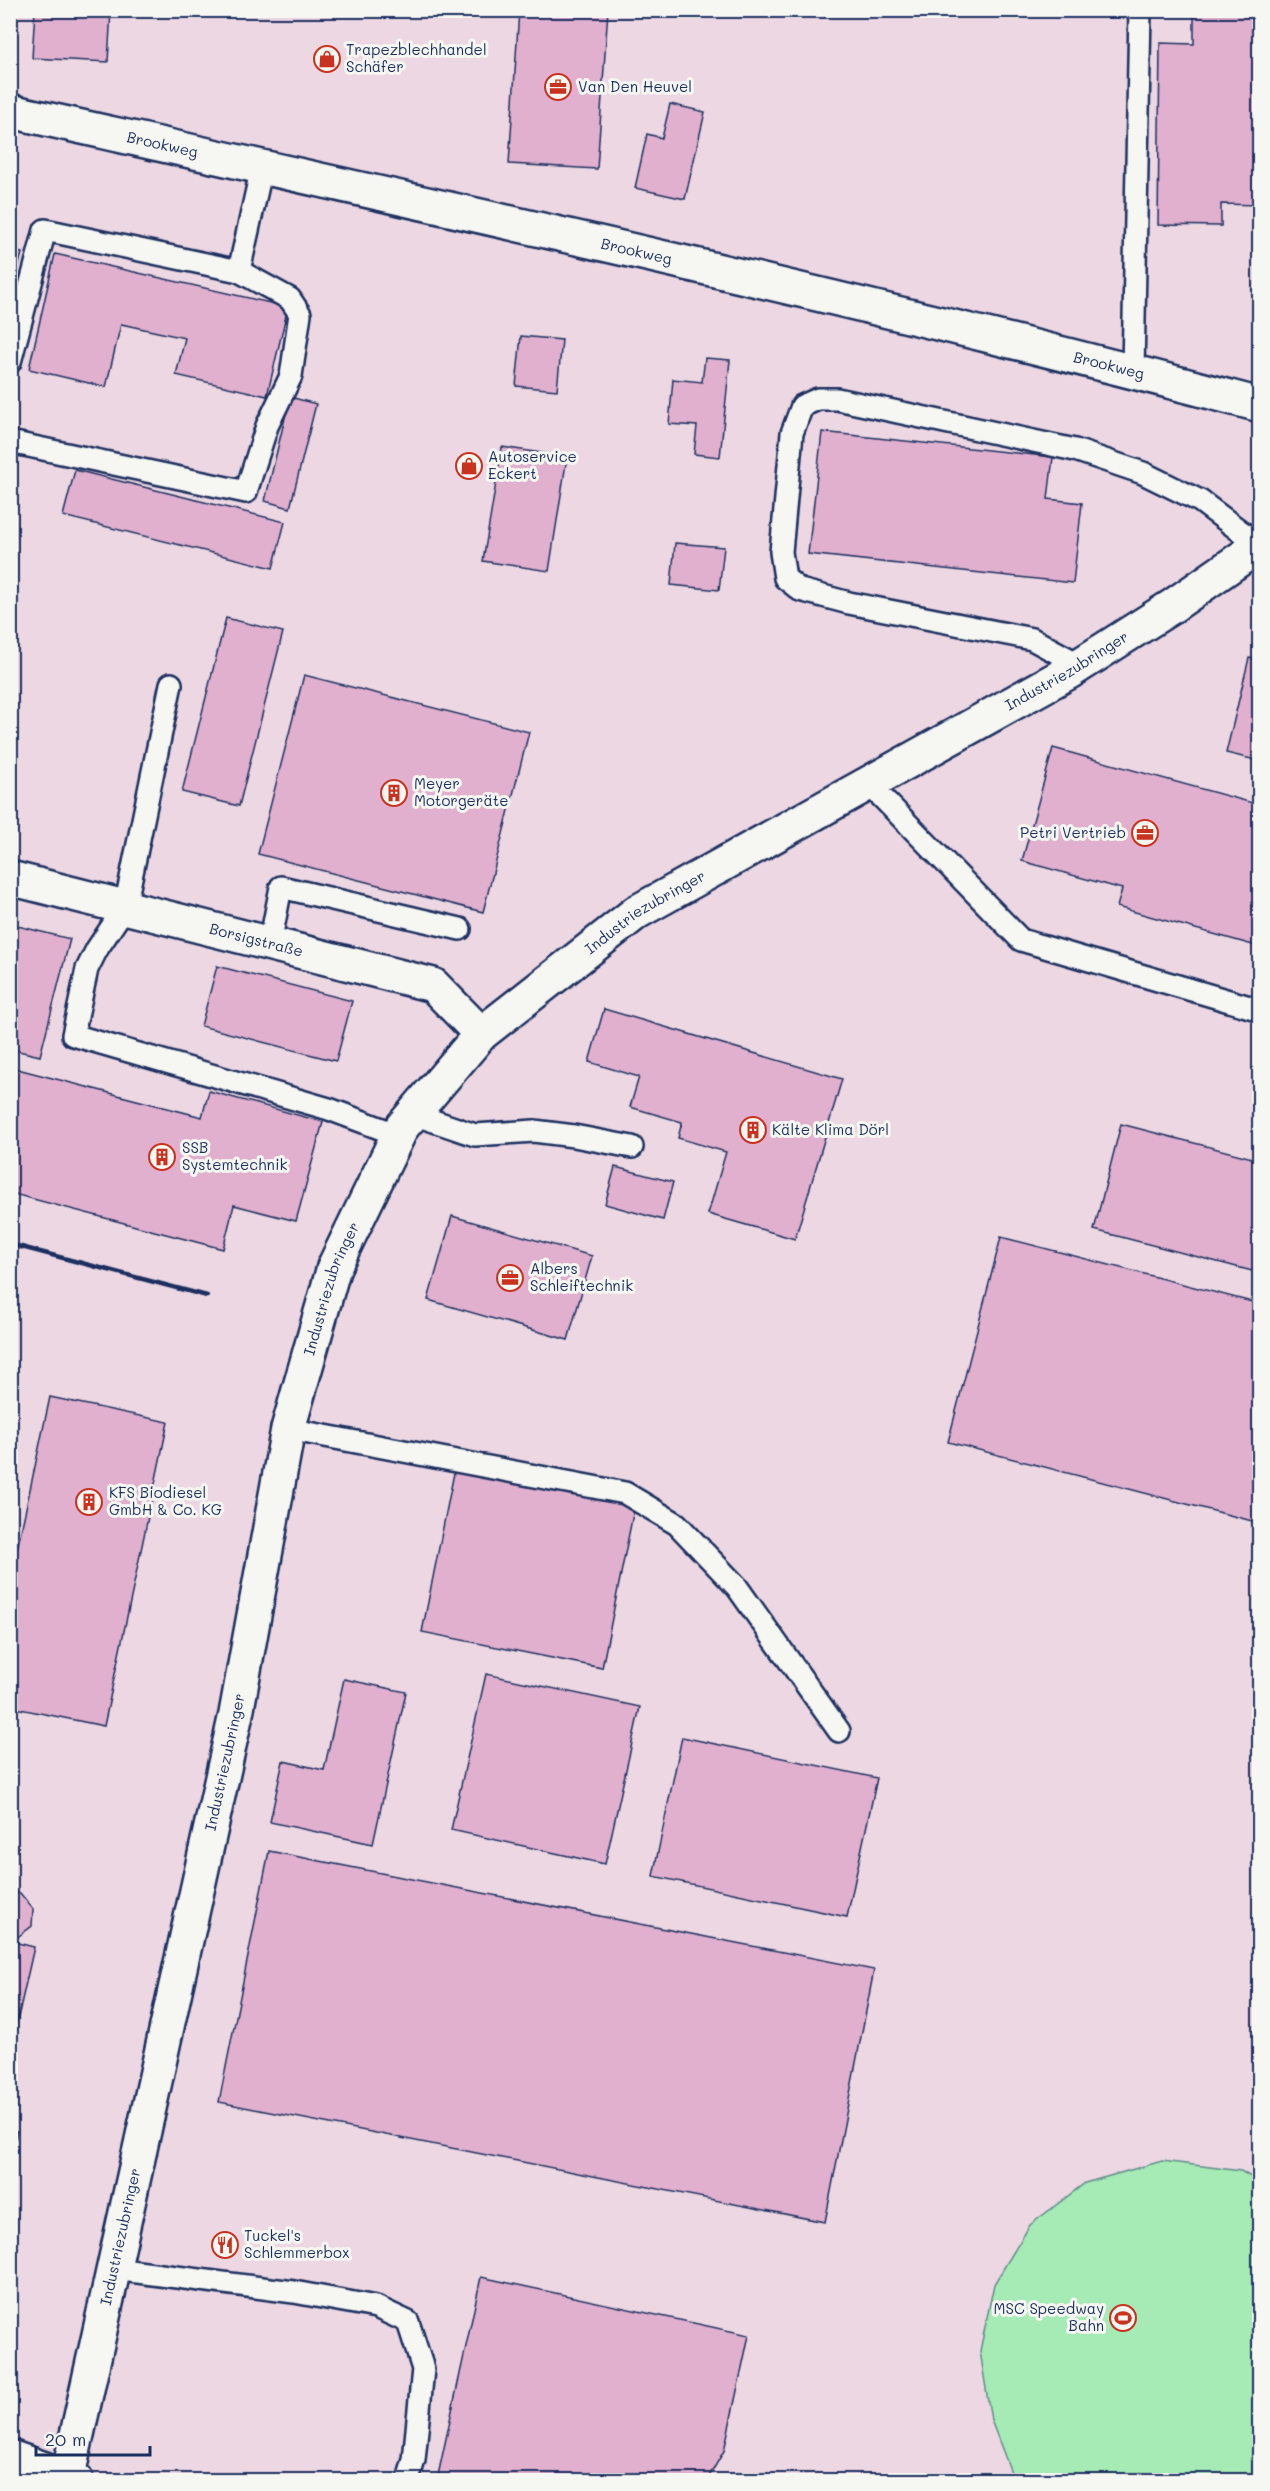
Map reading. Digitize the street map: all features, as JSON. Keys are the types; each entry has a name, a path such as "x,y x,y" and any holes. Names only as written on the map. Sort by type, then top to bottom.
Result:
{"street":[{"name":"Brookweg","path":"10,111 581,238 1133,371 1260,405"},
{"name":"Industriezubringer","path":"71,2480 114,2269 236,1714 288,1428 334,1267 406,1124 481,1034 637,912 1080,665 1171,607 1259,545"},
{"name":"Borsigstraße","path":"10,878 432,985 481,1034"},
{"path":"10,2457 71,2480"}],"lane":[{"path":"1133,371 1140,10"},
{"path":"239,271 262,167"},
{"path":"10,362 45,230 239,271 290,299 300,314 291,376 267,426 246,492 10,442"},
{"path":"1080,665 1032,639 849,603 800,590 785,578 781,552 792,433 802,405 818,399 837,399 1075,450 1143,473 1200,501 1259,545"},
{"path":"171,684 124,907 87,969 74,1035 329,1109 475,1135 534,1131 632,1147"},
{"path":"868,783 1021,940 1260,1010"},
{"path":"270,944 281,887 460,929"},
{"path":"288,1428 625,1493 677,1524 737,1587 839,1731"},
{"path":"114,2269 306,2294 376,2307 408,2322 423,2369 414,2460 408,2481"}],"shaded area":[{"path":"11,11 1259,11 1259,2480 11,2480"}],"green space":[{"name":"MSC Speedway Bahn","path":"1162,2161 1241,2171 1259,2182 1259,2480 1014,2480 991,2420 980,2351 994,2284 1030,2225 1085,2183"}],"building":[{"path":"35,10 111,10 108,62 32,58"},
{"name":"Van Den Heuvel","path":"519,10 608,10 597,169 509,164"},
{"path":"1194,10 1260,10 1260,205 1221,204 1221,226 1158,225 1160,43 1194,44"},
{"path":"670,104 705,112 685,199 635,188 647,134 662,138"},
{"path":"10,250 22,253 10,299"},
{"path":"55,254 288,307 267,396 176,375 185,338 121,324 106,387 29,369"},
{"path":"521,336 562,340 557,390 516,386"},
{"path":"705,358 730,360 720,457 694,454 697,426 669,424 673,379 702,382"},
{"path":"290,397 316,404 290,508 265,501"},
{"path":"822,432 1053,457 1048,499 1082,503 1073,583 808,554"},
{"path":"502,447 567,457 549,571 483,561"},
{"path":"75,470 285,522 273,568 63,516"},
{"path":"675,543 724,547 719,590 671,585"},
{"path":"226,618 283,632 239,806 182,792"},
{"path":"1249,658 1260,660 1260,761 1226,753"},
{"name":"Meyer Motorgeräte","path":"304,675 529,732 483,912 258,854"},
{"name":"Petri Vertrieb","path":"1053,748 1260,805 1260,947 1117,907 1122,889 1022,861"},
{"path":"10,924 70,939 40,1056 10,1049"},
{"path":"217,966 352,1001 336,1061 201,1026"},
{"name":"Kälte Klima Dörl","path":"604,1009 842,1079 795,1239 708,1214 726,1152 678,1138 682,1122 630,1107 639,1077 589,1062"},
{"name":"SSB Systemtechnik","path":"10,1067 202,1117 209,1091 323,1122 296,1221 234,1205 223,1249 10,1193"},
{"path":"1121,1124 1260,1160 1260,1273 1094,1230"},
{"path":"615,1167 673,1182 663,1220 605,1204"},
{"name":"Albers Schleiftechnik","path":"452,1216 592,1256 568,1340 428,1300"},
{"path":"1001,1237 1260,1304 1260,1523 948,1442"},
{"name":"KFS Biodiesel GmbH & Co. KG","path":"50,1397 168,1422 104,1726 10,1707 10,1582"},
{"path":"455,1468 635,1504 602,1668 422,1632"},
{"path":"486,1674 640,1707 605,1864 451,1830"},
{"path":"344,1679 406,1692 373,1844 270,1822 283,1761 324,1770"},
{"path":"682,1737 877,1778 847,1917 653,1876"},
{"path":"269,1851 874,1970 825,2222 219,2102"},
{"path":"10,1892 20,1893 33,1909 32,1926 15,1939 10,1938"},
{"path":"10,1941 34,1947 10,2053"},
{"path":"10,2130 17,2131 10,2162"},
{"path":"481,2277 749,2335 724,2451 707,2480 437,2480"}],"railway":[{"path":"10,1244 207,1296"}],"place":[{"name":"Trapezblechhandel Schäfer","path":"327,59"},
{"name":"Van Den Heuvel","path":"558,87"},
{"name":"Autoservice Eckert","path":"469,466"},
{"name":"Meyer Motorgeräte","path":"394,793"},
{"name":"Petri Vertrieb","path":"1145,833"},
{"name":"Kälte Klima Dörl","path":"753,1130"},
{"name":"SSB Systemtechnik","path":"162,1157"},
{"name":"Albers Schleiftechnik","path":"510,1278"},
{"name":"KFS Biodiesel GmbH & Co. KG","path":"89,1502"},
{"name":"Tuckel's Schlemmerbox","path":"225,2245"},
{"name":"MSC Speedway Bahn","path":"1123,2318"}]}
